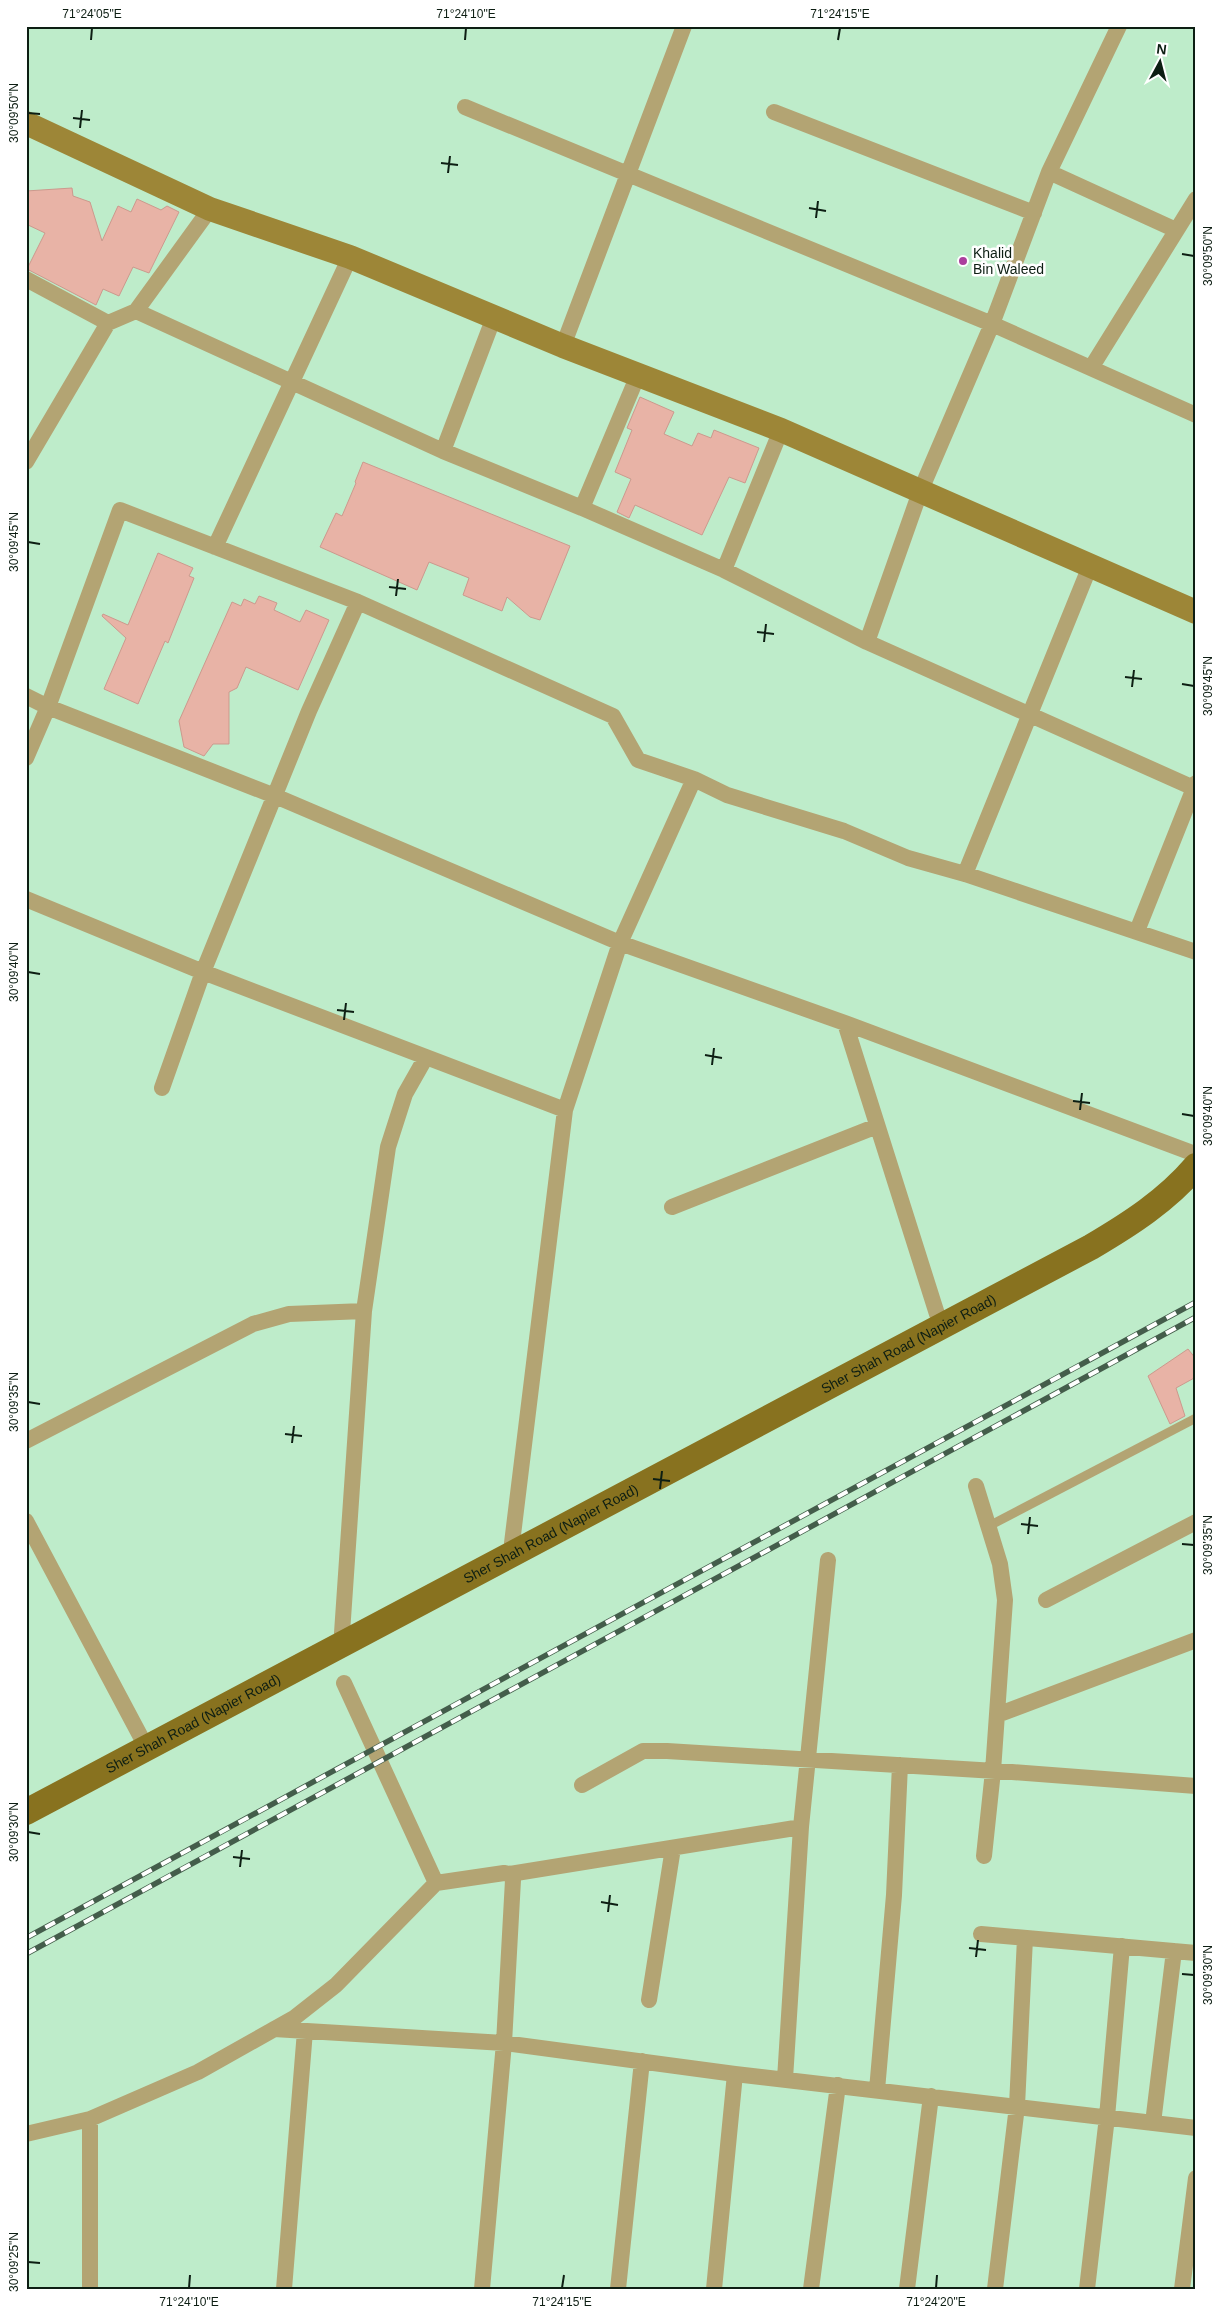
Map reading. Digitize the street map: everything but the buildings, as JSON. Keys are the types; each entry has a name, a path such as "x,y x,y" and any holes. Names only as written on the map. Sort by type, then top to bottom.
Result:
{"main road":[{"path":"26,123 210,209 350,257 563,346 781,430 1196,612"},
{"name":"Sher Shah Road (Napier Road)","path":"26,1812 1091,1247 1149,1211 1183,1181 1195,1160"}],"street":[{"path":"563,346 684,26"},
{"path":"867,642 920,492 992,324 1049,172 1119,26"},
{"path":"465,107 992,324 1196,415"},
{"path":"774,112 1034,213"},
{"path":"1049,172 1176,230"},
{"path":"1091,368 1196,199"},
{"path":"26,462 108,323 136,311 210,209"},
{"path":"215,547 350,257"},
{"path":"26,279 108,323"},
{"path":"136,311 443,451 582,508 724,570 867,642 1195,787 1137,931"},
{"path":"443,451 494,317"},
{"path":"582,508 638,375"},
{"path":"724,570 781,430"},
{"path":"26,758 48,707 120,510 358,602 613,716 638,760 694,779 727,796 844,832 908,858 965,874 1196,952"},
{"path":"965,874 1090,566"},
{"path":"162,1088 203,972 316,694 358,602"},
{"path":"26,696 48,707 276,796 620,943 845,1024 1195,1160"},
{"path":"512,1544 565,1110 620,943 694,779"},
{"path":"26,899 203,972 565,1110"},
{"path":"845,1024 937,1314"},
{"path":"342,1633 364,1311 388,1147 405,1094 426,1057"},
{"path":"672,1207 877,1126"},
{"path":"26,1441 253,1324 289,1314 364,1311"},
{"path":"976,1486 1000,1564 1005,1600 993,1771 984,1856"},
{"path":"26,1521 143,1740"},
{"path":"1046,1600 1196,1522"},
{"path":"786,2079 800,1827 828,1560"},
{"path":"997,1715 1196,1640"},
{"path":"344,1684 436,1883"},
{"path":"582,1784 643,1751 808,1759 1196,1786"},
{"path":"877,2090 894,1895 900,1765"},
{"path":"26,2134 90,2119 198,2072 294,2018 336,1986 436,1883 504,1873 510,1874 800,1827"},
{"path":"650,2000 673,1848"},
{"path":"482,2289 504,2043 514,1880 510,1874"},
{"path":"981,1934 1196,1953"},
{"path":"995,2289 1017,2106 1025,1938"},
{"path":"1087,2289 1107,2117 1122,1946"},
{"path":"1153,2123 1174,1951"},
{"path":"274,2029 504,2043 735,2074 1196,2128"},
{"path":"284,2289 304,2031"},
{"path":"618,2289 642,2062"},
{"path":"714,2289 735,2074"},
{"path":"811,2289 838,2085"},
{"path":"907,2289 931,2096"},
{"path":"90,2119 90,2289"},
{"path":"1182,2289 1196,2178"}],"lane":[{"path":"989,1526 1196,1418"}],"railway":[{"path":"26,1938 1196,1302"},
{"path":"26,1954 1196,1317"}],"place":[{"name":"Khalid Bin Waleed","path":"963,261"}]}
